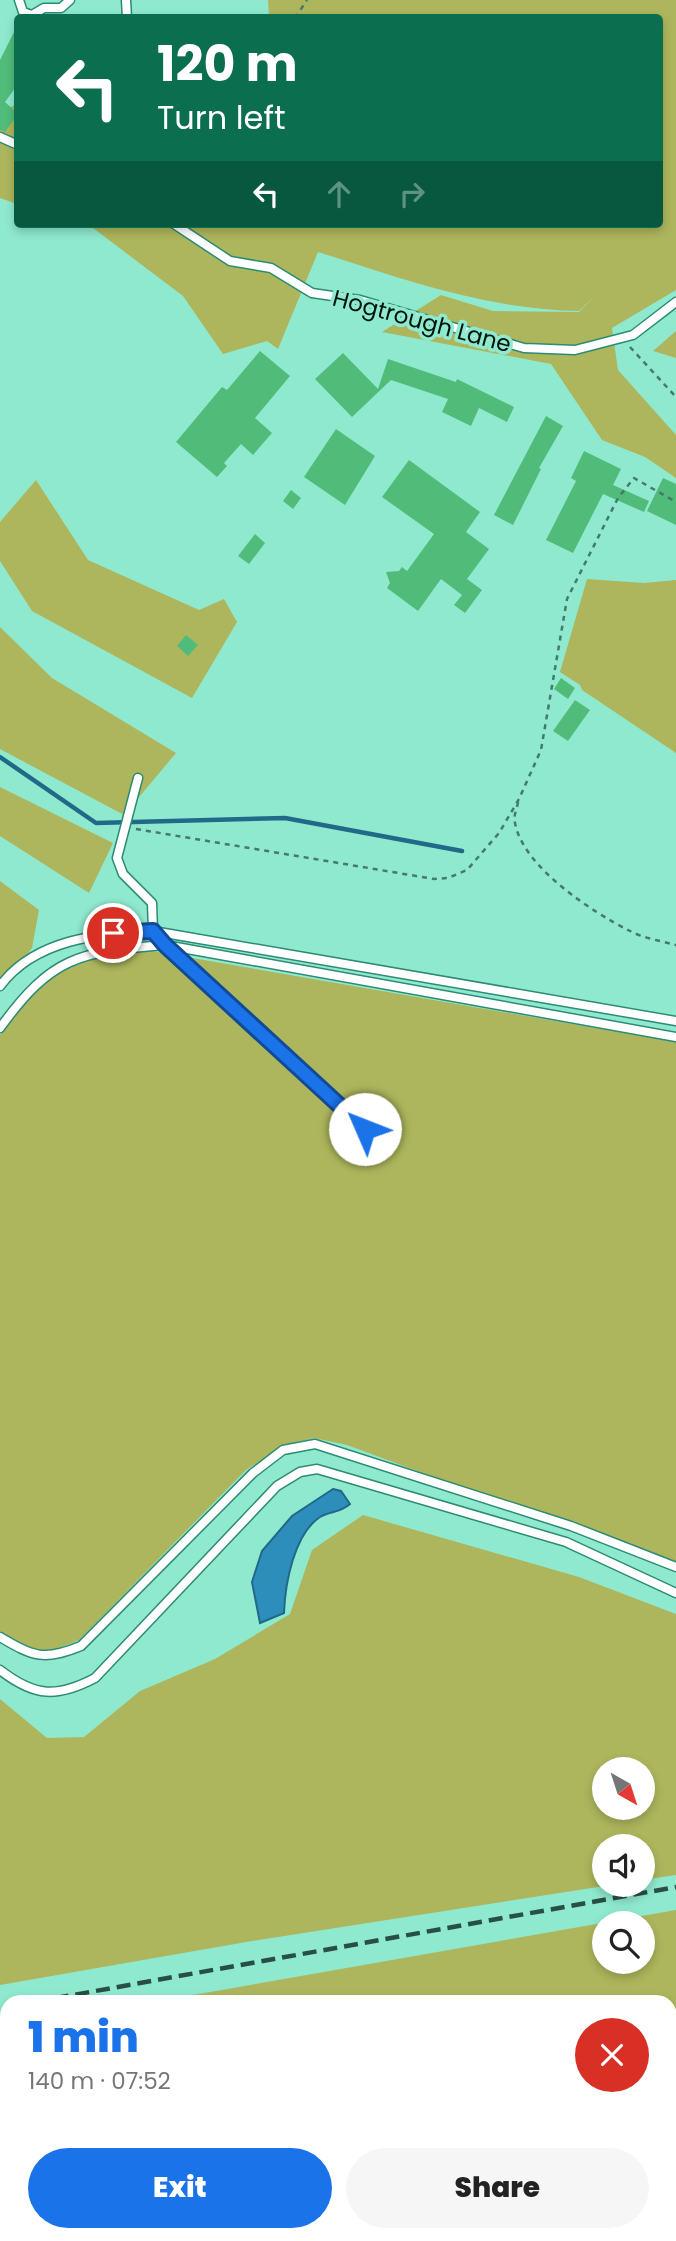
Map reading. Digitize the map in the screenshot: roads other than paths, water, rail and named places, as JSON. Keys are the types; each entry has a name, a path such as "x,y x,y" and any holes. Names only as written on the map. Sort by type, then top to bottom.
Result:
{"lane":[{"path":"19,0 20,8 27,14 37,14 45,4 61,8 71,0"},
{"name":"Hogtrough Lane","path":"180,228 230,261 271,268 312,293 360,300 524,348 575,350 633,335 676,302"},
{"path":"138,778 117,858 118,866 152,903 153,931 365,1129"},
{"path":"0,986 26,962 78,937 153,931 676,1021"},
{"path":"0,1028 25,994 61,966 81,956 104,950 165,945 676,1037"},
{"path":"0,1637 31,1655 55,1657 81,1646 253,1472 283,1450 315,1444 571,1527 676,1567"},
{"path":"0,1670 26,1687 47,1693 71,1691 95,1678 277,1486 300,1472 317,1469 566,1542 676,1593"}],"water":[{"path":"333,1489 341,1491 350,1504 320,1517 311,1525 297,1547 293,1560 286,1588 284,1613 260,1623 252,1582 262,1551 292,1516"}],"waterway":[{"path":"0,757 96,823 285,818 462,851"}],"railway":[{"path":"73,1995 676,1887"}]}
